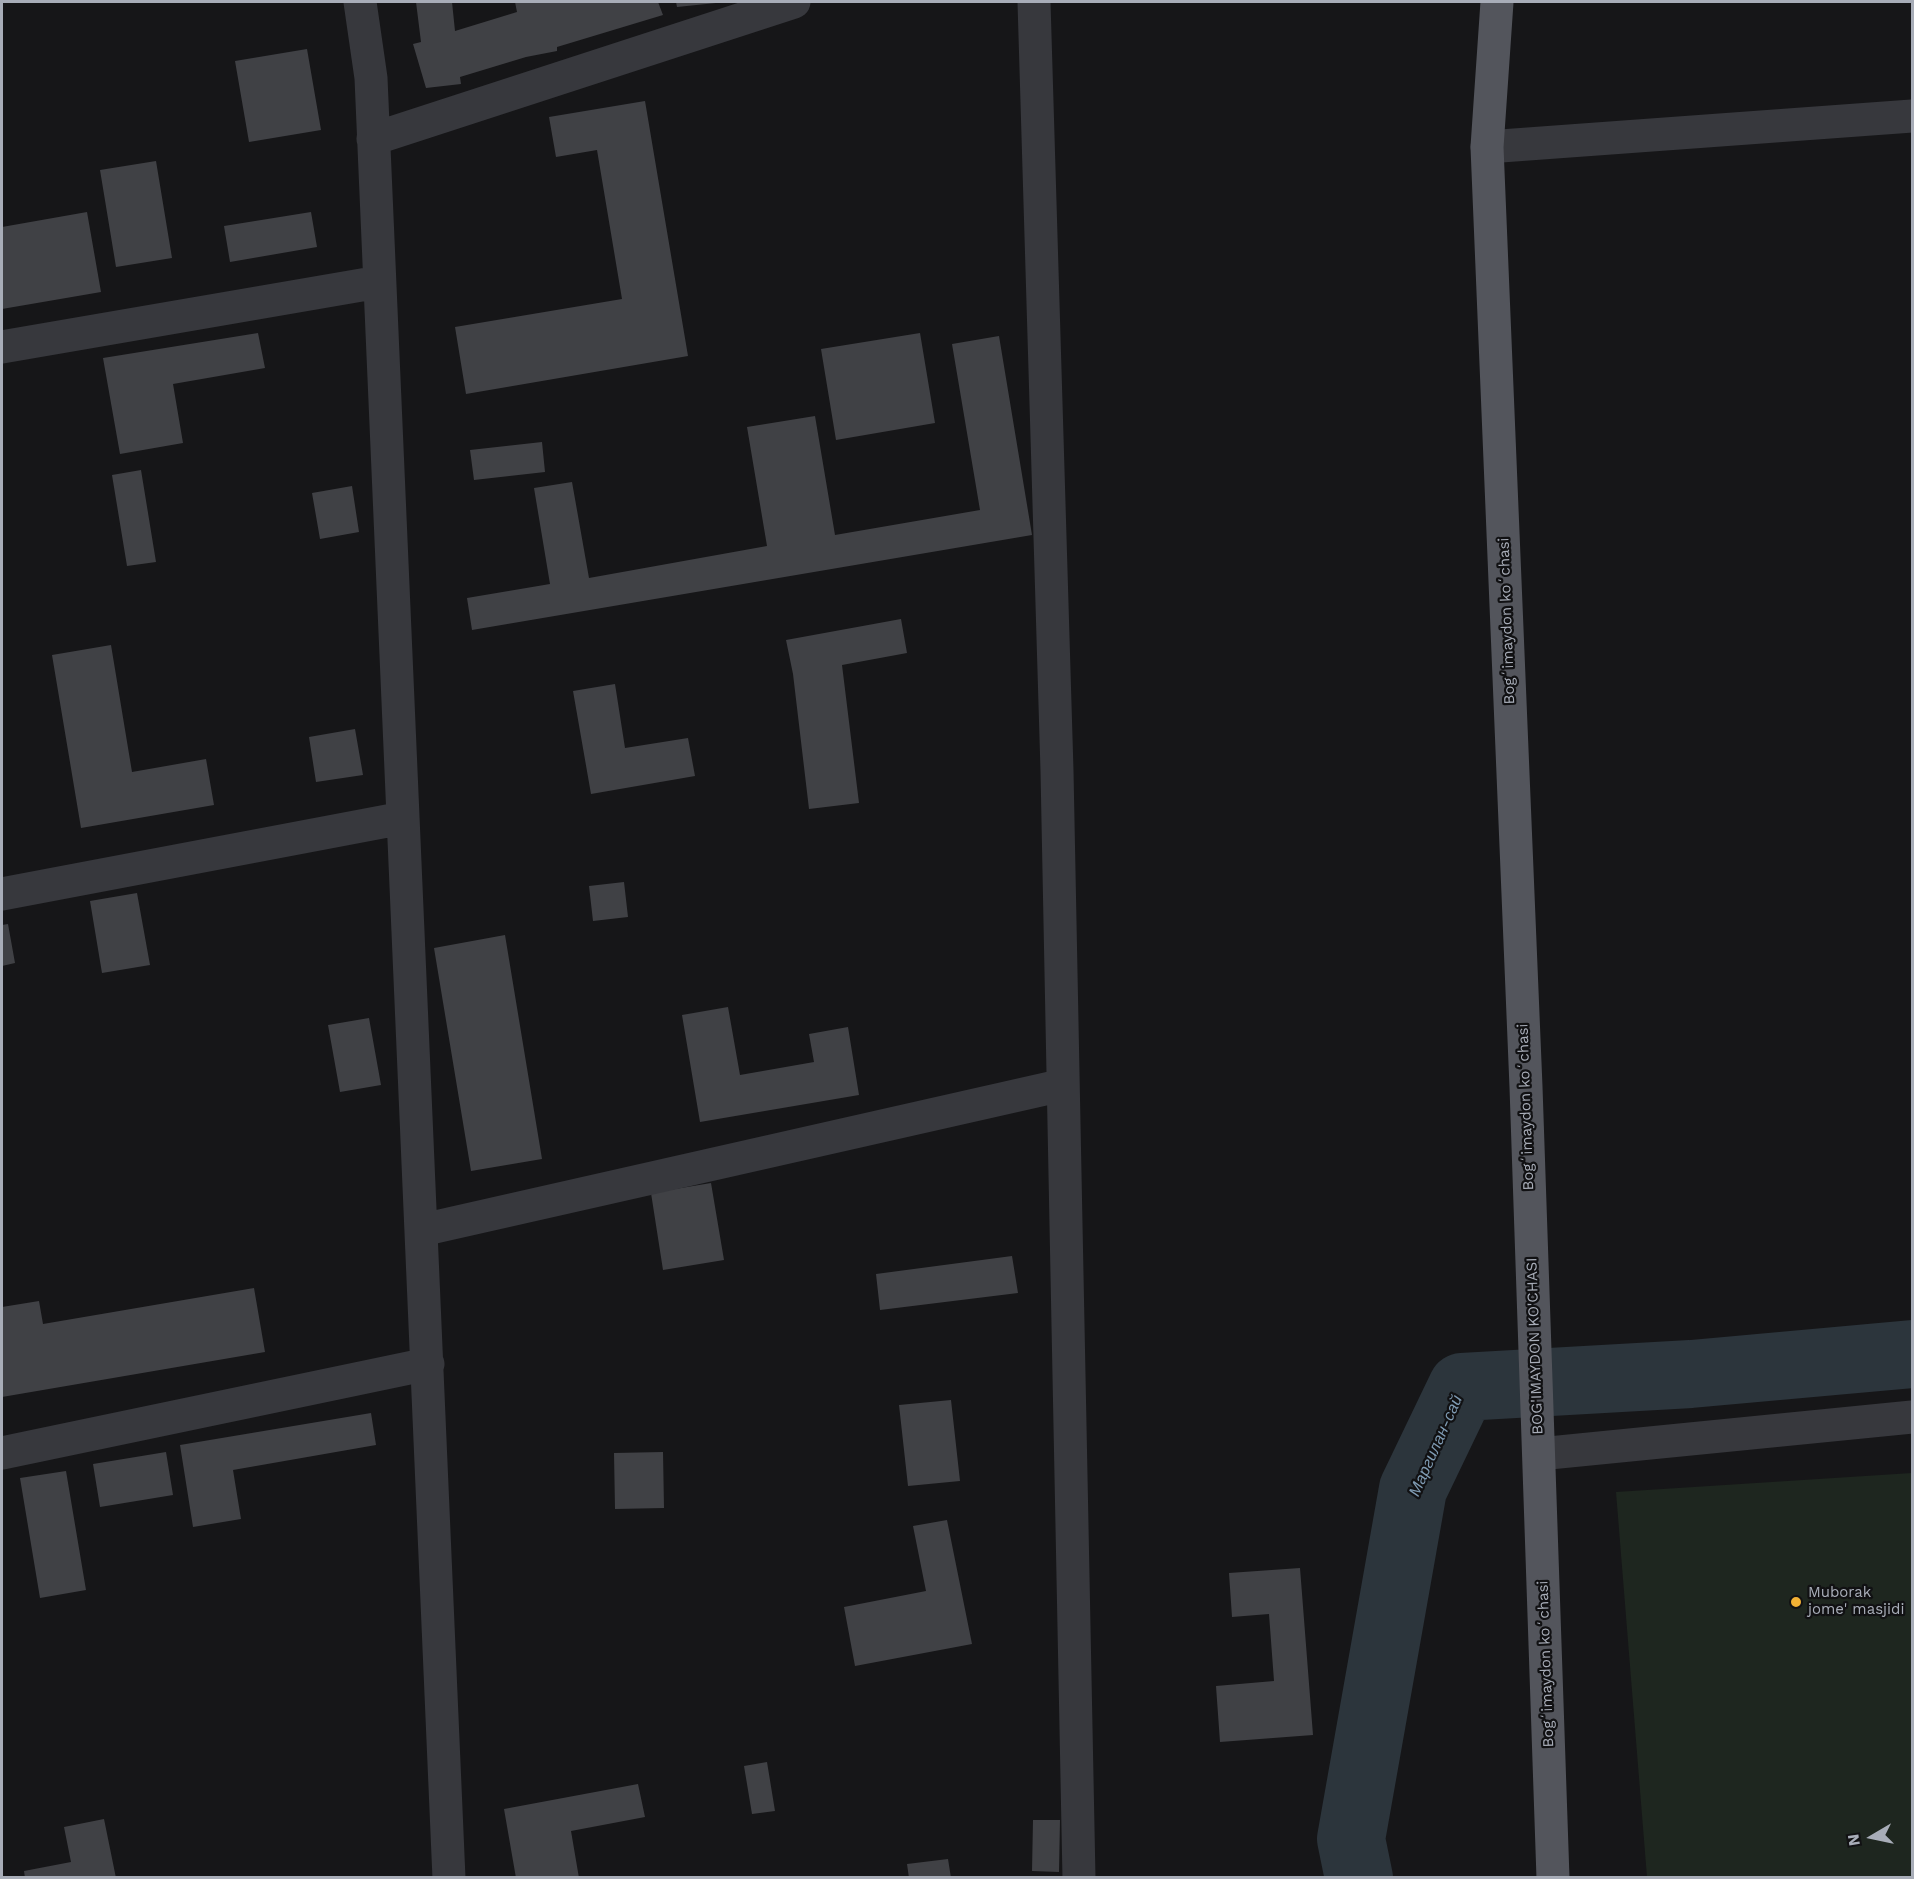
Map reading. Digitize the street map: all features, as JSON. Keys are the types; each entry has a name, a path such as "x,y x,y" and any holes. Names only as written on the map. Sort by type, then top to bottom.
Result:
{"main road":[{"name":"Bogʻimaydon koʻchasi","path":"1497,2 1487,147 1531,1241"},
{"name":"BOG'IMAYDON KO'CHASI","path":"1531,1241 1538,1453"},
{"name":"Bogʻimaydon koʻchasi","path":"1538,1453 1553,1878"}],"street":[{"path":"360,2 371,78 449,1878"},
{"path":"373,139 794,2"},
{"path":"1034,2 1057,771 1079,1878"},
{"path":"1487,147 1912,116"},
{"path":"2,347 379,282"},
{"path":"2,894 403,818"},
{"path":"422,1230 1063,1085"},
{"path":"2,1453 428,1364"},
{"path":"1538,1453 1912,1417"}],"shaded area":[{"path":"1912,1473 1912,1877 1647,1877 1616,1492"}],"building":[{"path":"416,2 452,2 455,31 517,12 515,2 658,2 663,15 557,47 557,51 526,57 460,77 461,84 426,88 413,44 421,42"},
{"path":"676,2 716,2 716,3 677,7"},
{"path":"307,49 321,130 249,142 235,61"},
{"path":"645,101 688,356 466,394 455,327 622,299 597,150 556,157 549,117"},
{"path":"156,161 172,258 116,267 100,170"},
{"path":"87,212 101,292 2,309 2,227"},
{"path":"311,212 317,247 230,262 224,226"},
{"path":"258,333 265,368 173,384 183,443 120,454 103,358"},
{"path":"920,333 935,423 836,440 821,349"},
{"path":"999,336 1032,535 472,630 467,598 550,584 534,488 572,482 589,578 767,546 747,427 815,416 835,535 980,510 952,344"},
{"path":"542,442 545,472 474,480 470,450"},
{"path":"141,470 156,562 127,566 112,475"},
{"path":"352,486 359,532 320,539 312,493"},
{"path":"901,619 907,653 842,665 859,803 809,809 793,674 786,640"},
{"path":"111,645 132,772 206,759 214,805 81,828 52,655"},
{"path":"615,684 625,748 688,738 695,776 591,794 573,691"},
{"path":"355,729 363,775 316,782 309,737"},
{"path":"624,882 628,917 593,921 589,886"},
{"path":"137,893 150,965 102,973 90,901"},
{"path":"8,924 15,963 2,966 2,925"},
{"path":"505,935 542,1159 471,1171 434,948"},
{"path":"728,1007 740,1075 814,1062 809,1034 848,1027 859,1095 700,1122 682,1015"},
{"path":"369,1018 381,1085 340,1092 328,1025"},
{"path":"711,1183 724,1260 663,1270 651,1193"},
{"path":"1012,1256 1018,1293 880,1310 876,1274"},
{"path":"254,1288 265,1352 2,1397 2,1307 39,1301 43,1324"},
{"path":"951,1400 960,1481 908,1486 899,1405"},
{"path":"371,1413 376,1445 233,1470 241,1519 193,1527 180,1445"},
{"path":"166,1452 173,1495 100,1507 93,1464"},
{"path":"663,1452 664,1508 615,1509 614,1453"},
{"path":"66,1471 86,1590 40,1598 20,1478"},
{"path":"947,1520 972,1644 855,1666 844,1607 926,1591 913,1526"},
{"path":"1300,1568 1313,1735 1220,1742 1216,1686 1274,1681 1269,1614 1232,1617 1229,1573"},
{"path":"767,1762 775,1811 752,1814 744,1766"},
{"path":"638,1784 645,1817 571,1831 579,1878 516,1878 504,1809"},
{"path":"104,1819 116,1878 25,1878 24,1871 71,1862 64,1827"},
{"path":"1033,1820 1060,1820 1059,1872 1032,1871"},
{"path":"948,1859 951,1878 909,1878 907,1864"}],"waterway":[{"name":"Маргилан-сай","path":"1359,1878 1351,1839 1413,1489 1462,1387 1691,1374 1912,1354"}],"place":[{"name":"Muborak jome' masjidi","path":"1796,1602"}]}
